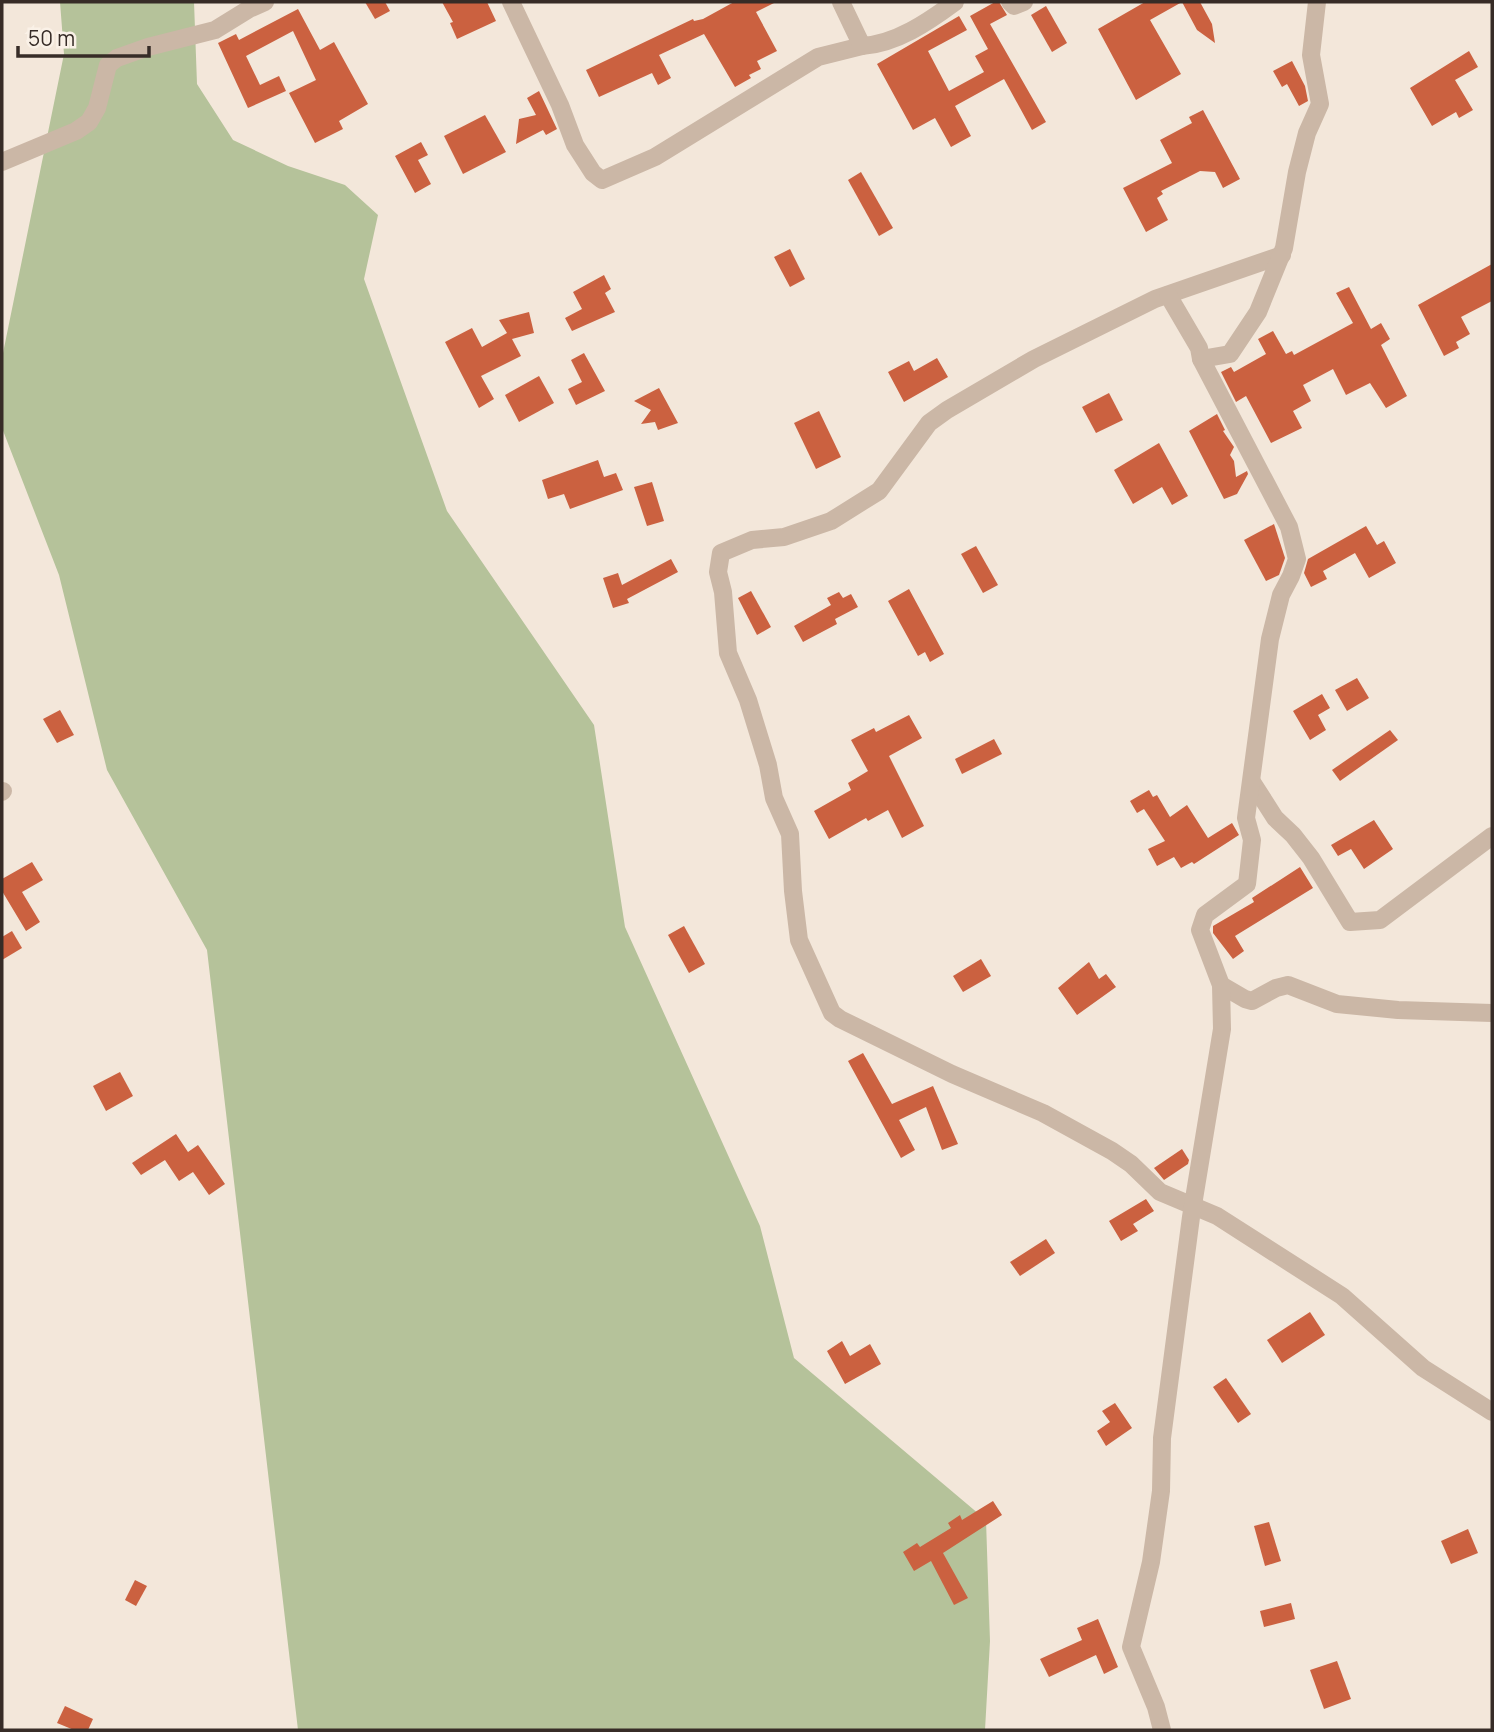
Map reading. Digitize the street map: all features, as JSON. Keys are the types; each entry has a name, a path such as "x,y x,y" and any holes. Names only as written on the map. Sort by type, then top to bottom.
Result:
{"street":[{"path":"2,162 76,131 89,122 97,108 108,65 117,58 215,30 248,9 265,2"},
{"path":"511,2 560,105 575,145 593,173 603,180 655,157 818,57 886,43 933,18 955,2"},
{"path":"841,2 862,46"},
{"path":"1010,2 1014,6 1024,2"},
{"path":"1201,359 1230,354 1258,312 1282,255 1297,172 1307,133 1320,104 1311,55 1317,2"},
{"path":"1282,255 1155,299 1034,359 947,410 929,423 917,437 879,491 831,522 784,537 752,540 720,553 718,572 723,592 728,653 748,700 768,765 774,798 790,834 799,940 832,1013 952,1074 1043,1113 1131,1164 1160,1192 1217,1216 1342,1296 1423,1368 1492,1412"},
{"path":"1162,1730 1156,1707 1131,1647 1152,1562 1161,1491 1163,1438 1193,1207 1222,1029 1221,985 1200,930 1205,915 1247,884 1252,840 1246,818 1270,639 1280,595 1297,559 1289,527 1201,359 1199,348 1168,295"},
{"path":"1252,782 1275,818 1311,858 1350,922 1380,920 1492,836"},
{"path":"1221,985 1252,1001 1276,988 1288,985 1337,1004 1398,1010 1492,1013"},
{"path":"1198,1176 1217,1216"}],"green space":[{"path":"60,2 194,2 197,84 233,140 288,166 345,185 378,215 364,279 447,511 594,725 625,927 760,1226 794,1358 986,1520 990,1641 985,1730 298,1730 207,950 107,770 59,575 2,428 2,358 64,54"}],"building":[{"path":"365,2 385,2 390,11 375,19"},
{"path":"442,2 487,2 496,21 457,39 450,23 453,22"},
{"path":"734,2 776,2 756,12 777,51 757,61 761,69 749,75 751,78 735,87 704,34 659,55 671,78 658,85 652,73 599,97 586,70 693,19 703,19"},
{"path":"999,2 1007,15 990,24 1046,122 1032,130 1004,79 955,106 971,136 951,147 935,118 913,130 877,64 959,16 967,30 928,51 949,91 984,72 975,56 988,49 970,16"},
{"path":"1145,2 1182,2 1150,20 1181,74 1136,100 1098,29"},
{"path":"1182,2 1200,2 1212,24 1215,43 1197,30"},
{"path":"1046,6 1067,43 1052,52 1031,15"},
{"path":"298,9 320,50 334,42 368,104 339,121 343,129 315,143 289,93 316,80 293,31 246,56 260,85 279,76 286,91 248,108 218,43 236,34 239,40"},
{"path":"1469,51 1478,67 1455,80 1473,110 1459,118 1456,112 1432,126 1410,88"},
{"path":"1292,61 1305,86 1308,101 1299,106 1287,84 1282,87 1273,71"},
{"path":"539,91 557,129 546,135 543,130 516,144 519,119 536,115 527,98"},
{"path":"1203,110 1240,179 1223,188 1215,172 1200,171 1161,191 1163,194 1157,198 1168,220 1146,232 1123,188 1172,163 1160,140 1192,123 1189,117"},
{"path":"485,115 506,152 463,174 444,136"},
{"path":"421,142 428,155 418,160 431,184 415,193 395,156"},
{"path":"861,172 893,228 879,236 848,180"},
{"path":"790,249 805,279 790,287 774,257"},
{"path":"1492,264 1492,301 1461,317 1470,334 1456,342 1459,348 1444,356 1418,305"},
{"path":"604,275 611,289 605,293 615,312 572,331 565,318 582,309 573,292"},
{"path":"1349,287 1371,329 1381,323 1390,339 1381,345 1407,396 1386,408 1370,383 1346,395 1333,369 1303,385 1311,401 1293,411 1302,428 1271,443 1246,396 1236,402 1221,372 1231,367 1234,372 1266,354 1258,339 1273,331 1286,354 1292,351 1294,355 1353,323 1336,293"},
{"path":"529,312 534,333 512,339 521,356 481,376 494,399 479,408 445,342 472,328 482,347 507,333 499,320"},
{"path":"584,353 605,391 576,405 568,389 582,382 571,360"},
{"path":"937,358 948,377 904,402 888,372 909,361 914,371"},
{"path":"539,376 554,403 519,422 505,395"},
{"path":"659,388 678,423 658,430 655,422 641,424 651,410 634,401"},
{"path":"1109,393 1123,420 1096,433 1082,407"},
{"path":"819,411 841,457 816,469 794,423"},
{"path":"1217,414 1225,430 1223,431 1234,447 1230,455 1234,461 1236,477 1247,471 1248,474 1237,494 1224,499 1189,431"},
{"path":"1159,443 1188,496 1172,505 1162,487 1133,504 1114,470"},
{"path":"598,460 604,477 616,473 623,490 570,509 564,494 548,499 542,480"},
{"path":"652,482 664,521 647,526 634,487"},
{"path":"1274,524 1285,558 1279,575 1266,581 1244,540"},
{"path":"1366,526 1377,545 1384,541 1396,563 1369,578 1355,553 1323,571 1327,579 1311,587 1304,573 1308,559"},
{"path":"976,546 998,585 983,593 961,554"},
{"path":"671,559 678,572 627,599 629,603 613,608 603,578 618,573 622,585"},
{"path":"909,589 944,654 930,662 925,652 918,656 888,601"},
{"path":"751,591 771,627 757,635 738,598"},
{"path":"839,592 843,598 851,594 858,607 835,619 837,624 803,642 794,626 831,605 827,598"},
{"path":"1357,678 1369,698 1347,711 1335,690"},
{"path":"1322,694 1330,708 1318,715 1326,730 1310,740 1293,711"},
{"path":"60,710 74,735 57,743 43,719"},
{"path":"909,715 922,738 889,756 924,826 902,838 888,810 868,821 866,818 829,839 814,811 851,790 848,783 868,771 851,740 874,728 876,732"},
{"path":"1390,730 1398,740 1340,781 1332,770"},
{"path":"994,739 1002,754 962,774 955,759"},
{"path":"1149,790 1153,797 1157,795 1170,817 1187,805 1208,838 1232,823 1239,835 1194,864 1192,862 1181,868 1174,857 1157,866 1148,849 1165,841 1144,809 1137,813 1130,801"},
{"path":"1374,820 1393,849 1364,869 1351,849 1338,856 1331,845"},
{"path":"32,862 43,880 22,892 40,922 26,931 2,891 2,879"},
{"path":"1300,867 1313,888 1235,936 1244,951 1233,959 1213,933 1213,926 1254,902 1252,898"},
{"path":"684,926 705,964 689,973 668,935"},
{"path":"12,931 22,948 2,960 2,937"},
{"path":"981,959 991,976 963,992 953,976"},
{"path":"1089,962 1099,979 1106,974 1116,987 1077,1015 1058,988"},
{"path":"863,1053 892,1104 933,1086 958,1144 942,1150 926,1107 899,1120 915,1150 901,1158 848,1061"},
{"path":"120,1072 133,1096 106,1111 93,1086"},
{"path":"176,1134 188,1152 198,1145 225,1184 209,1195 193,1172 179,1181 165,1160 141,1175 132,1163"},
{"path":"1182,1149 1189,1160 1188,1164 1164,1180 1154,1168"},
{"path":"1146,1199 1154,1211 1133,1224 1138,1231 1121,1241 1109,1221"},
{"path":"1046,1239 1055,1253 1020,1276 1010,1262"},
{"path":"1310,1312 1325,1335 1282,1363 1267,1340"},
{"path":"842,1341 850,1356 870,1344 881,1364 845,1384 827,1351"},
{"path":"1226,1378 1251,1414 1238,1423 1213,1387"},
{"path":"1115,1403 1132,1428 1106,1446 1097,1431 1110,1422 1102,1411"},
{"path":"993,1501 1002,1515 943,1553 968,1598 954,1605 931,1561 914,1571 903,1552 917,1543 920,1547 951,1528 948,1523 960,1515 962,1520"},
{"path":"1269,1522 1281,1561 1265,1566 1254,1526"},
{"path":"1468,1529 1478,1553 1451,1564 1441,1541"},
{"path":"135,1580 147,1586 136,1606 125,1600"},
{"path":"1291,1603 1295,1619 1264,1627 1260,1611"},
{"path":"1098,1619 1118,1667 1104,1674 1096,1655 1049,1677 1040,1659 1082,1640 1077,1628"},
{"path":"1337,1661 1351,1699 1324,1709 1310,1670"},
{"path":"65,1706 93,1719 88,1730 74,1730 57,1723"}]}
